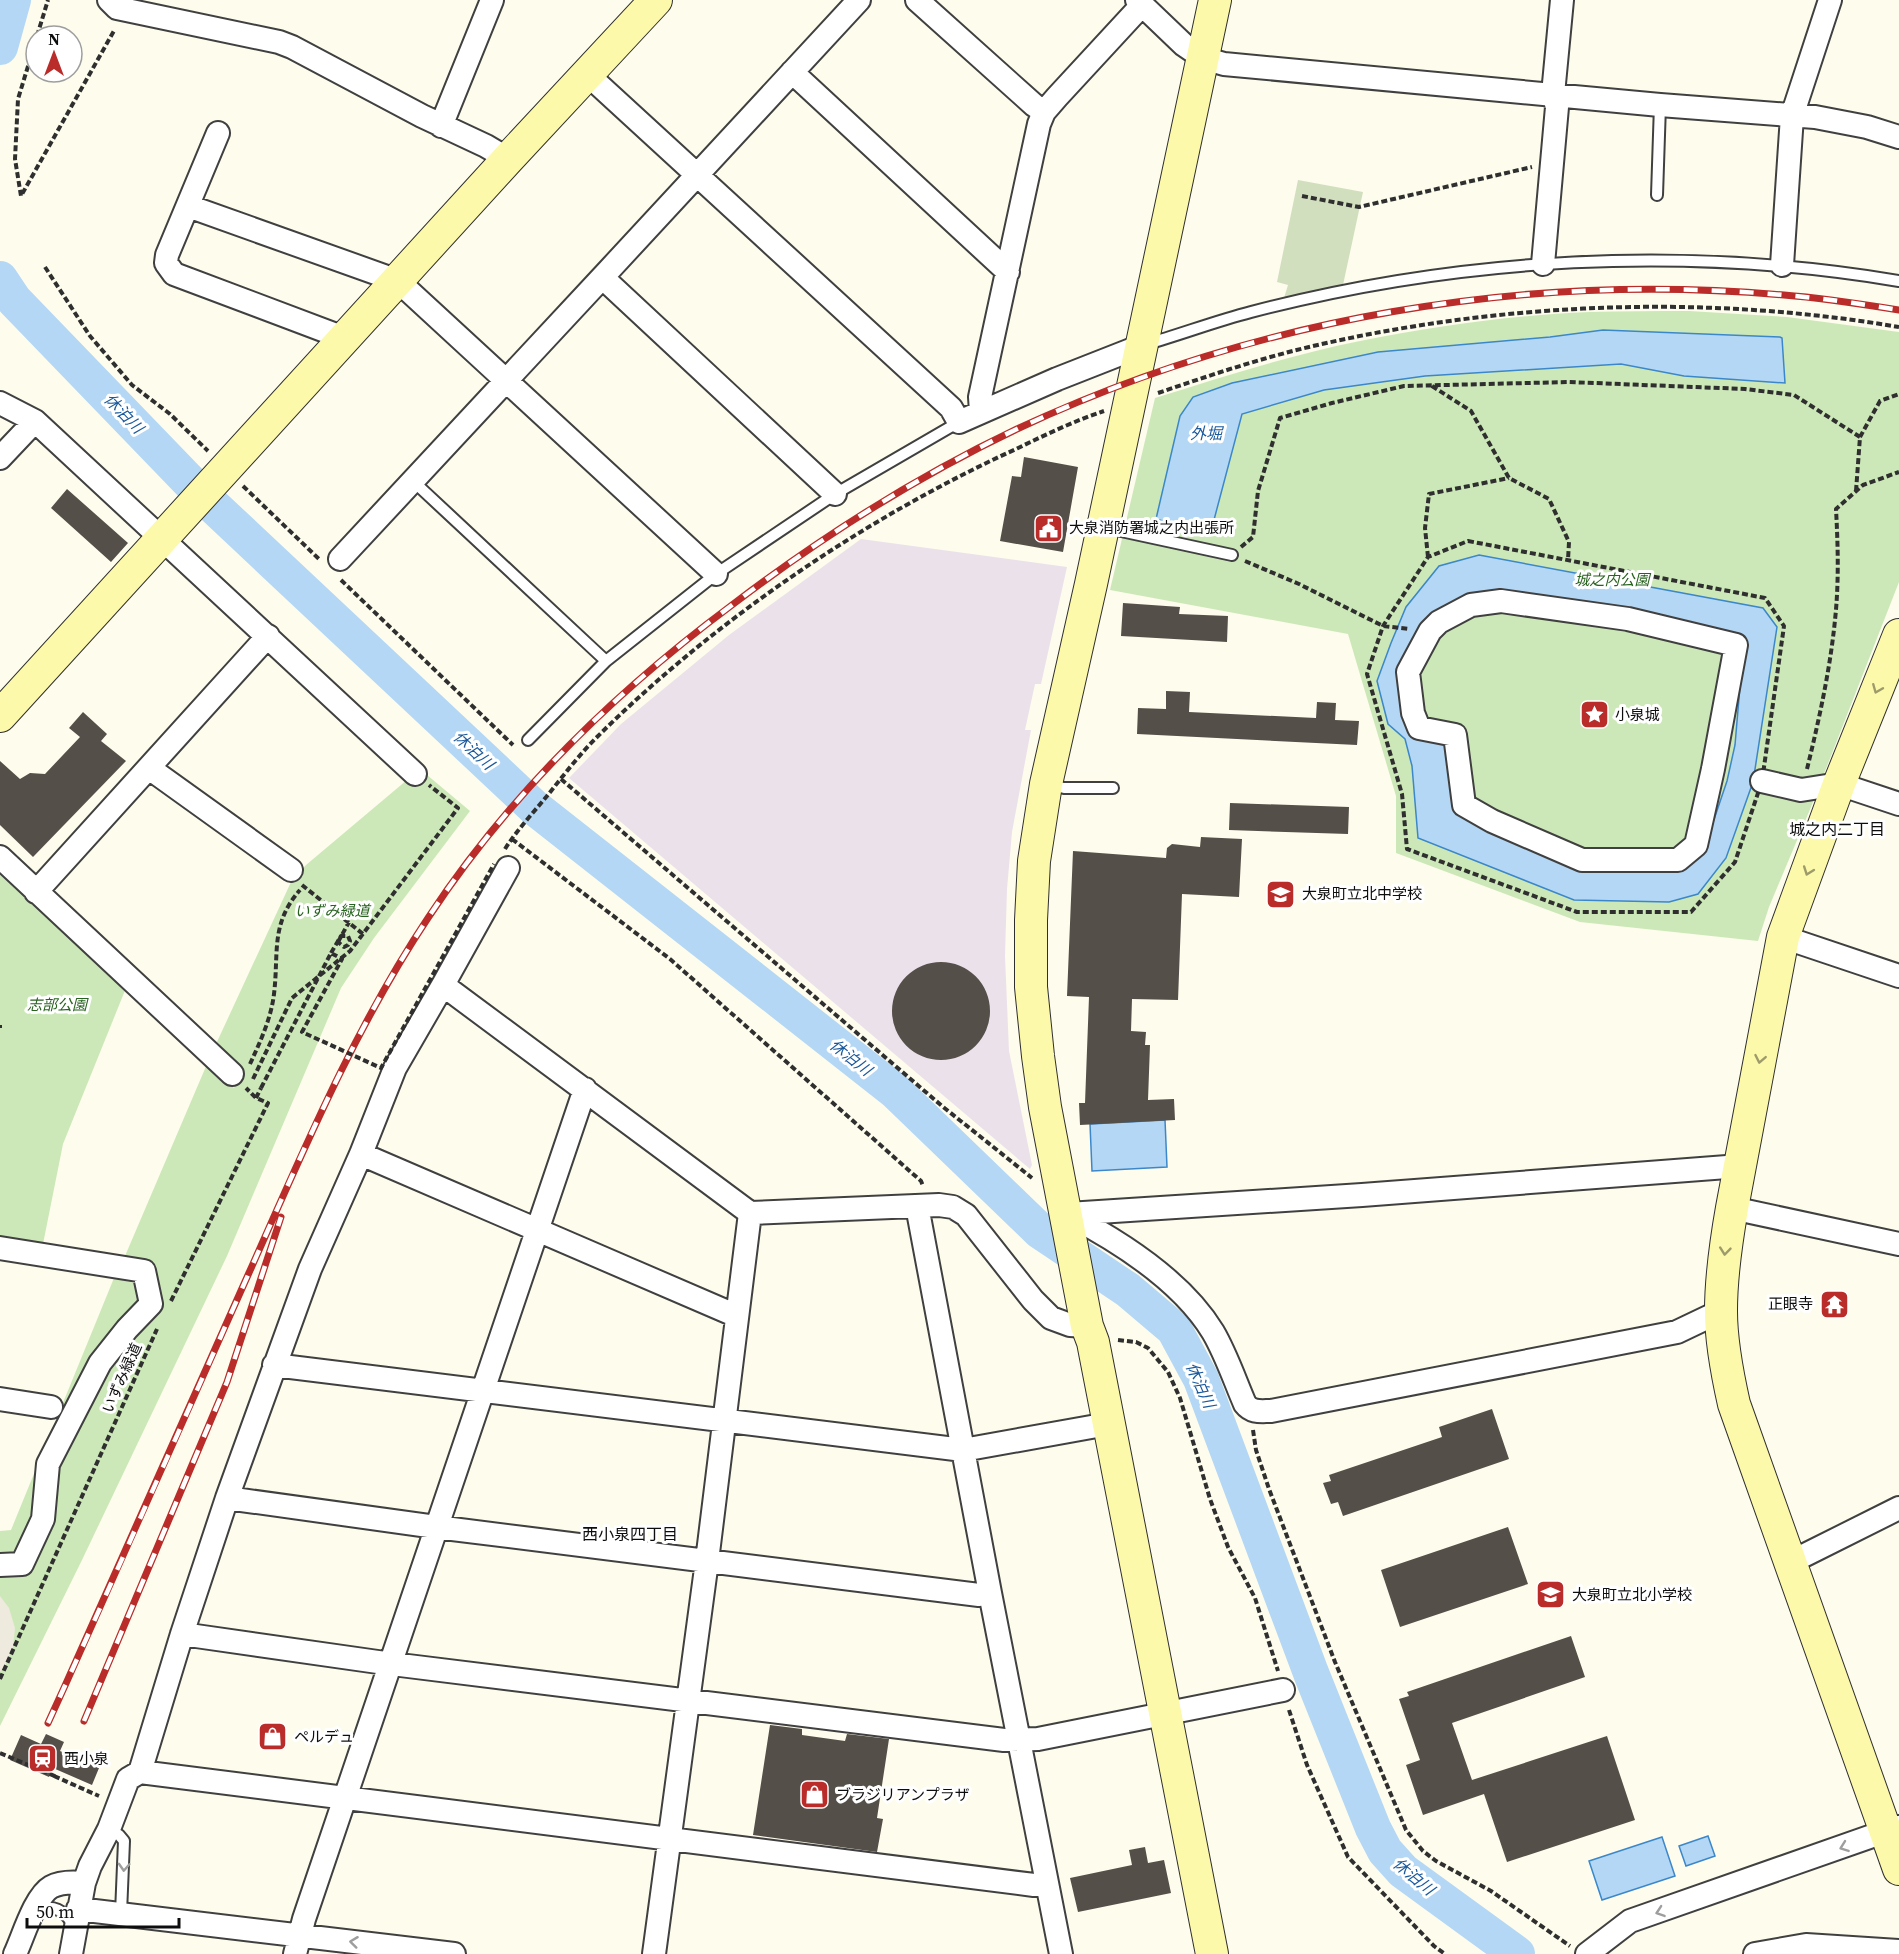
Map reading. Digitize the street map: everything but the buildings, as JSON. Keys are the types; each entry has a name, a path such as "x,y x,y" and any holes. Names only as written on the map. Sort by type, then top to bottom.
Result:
{"street":[{"path":"109,0 117,8 286,45 508,159"},
{"path":"441,126 492,0"},
{"path":"0,716 194,501 656,0"},
{"path":"334,563 507,381 859,0"},
{"path":"917,0 1044,112"},
{"path":"1212,1954 1045,1107 1032,987 1031,920 1035,861 1047,784 1215,0"},
{"path":"1543,264 1557,107 1553,94 1562,0"},
{"path":"1782,265 1792,116 1830,0"},
{"path":"981,412 980,397 1039,124 1044,112 1139,2 1184,45 1203,58 1224,64 1792,116 1842,122 1899,137"},
{"path":"792,72 1008,272"},
{"path":"587,74 951,408 959,423 1141,346"},
{"path":"218,133 167,255 166,263 174,274 344,338"},
{"path":"188,206 398,281 716,574"},
{"path":"603,278 836,494"},
{"path":"0,403 35,421 415,774"},
{"path":"0,458 35,421"},
{"path":"1501,601 1628,619 1736,645 1713,769 1696,845 1678,860 1582,860 1492,821 1464,805 1455,735 1419,728 1413,713 1408,672 1430,631 1439,622 1471,605 1501,601"},
{"path":"1899,635 1839,784 1783,937 1732,1208 1725,1251 1721,1311 1725,1363 1734,1404 1789,1559 1893,1829 1899,1869"},
{"path":"36,892 268,636"},
{"path":"149,768 297,878"},
{"path":"1757,779 1801,790 1839,784 1899,804"},
{"path":"0,857 240,1082"},
{"path":"140,1772 227,1498 310,1269 361,1154 395,1068 443,985 501,866"},
{"path":"1783,937 1899,976"},
{"path":"443,985 750,1213 925,1206 953,1207 966,1215 1033,1300 1051,1318 1090,1334"},
{"path":"297,1944 585,1089"},
{"path":"361,1154 736,1316"},
{"path":"1069,1225 1362,1195 1740,1166"},
{"path":"925,1206 963,1450 1061,1954"},
{"path":"1732,1208 1899,1244"},
{"path":"654,1954 707,1561 750,1213"},
{"path":"1069,1225 1108,1237 1160,1274 1193,1303 1214,1334 1245,1404 1254,1411 1271,1411 1677,1332 1721,1311"},
{"path":"0,1248 144,1271 151,1304 127,1329 100,1363 48,1464 43,1519 22,1564 0,1565"},
{"path":"274,1365 963,1450 1108,1424"},
{"path":"0,1399 51,1407"},
{"path":"227,1498 436,1527 979,1595 990,1593"},
{"path":"1789,1559 1805,1555 1899,1508"},
{"path":"182,1634 392,1664 1020,1740 1283,1690"},
{"path":"71,1954 76,1919 90,1866 109,1829 128,1779 140,1772 1034,1885 1047,1884"},
{"path":"1589,1951 1630,1922 1893,1829"},
{"path":"15,1954 39,1900 50,1887 68,1883 84,1883"},
{"path":"76,1919 121,1913 297,1944 454,1954"},
{"path":"1755,1954 1806,1945 1899,1951"}],"lane":[{"path":"1658,195 1660,105"},
{"path":"1141,346 1250,312 1307,299 1450,274 1543,264 1645,260 1710,261 1782,265 1899,281"},
{"path":"528,740 606,661 716,574 836,494 959,423"},
{"path":"413,481 606,661"},
{"path":"1103,527 1232,555"},
{"path":"1047,784 1073,788 1113,788"},
{"path":"109,1829 124,1841 121,1913"},
{"path":"33,1914 43,1908 57,1909 69,1918 76,1919"}],"path":[{"path":"41,24 48,0"},
{"path":"84,84 119,21"},
{"path":"24,79 18,99 15,159 21,196 84,84"},
{"path":"1302,196 1359,207 1530,167 1551,167"},
{"path":"45,267 90,336 132,385 170,414 223,471 334,563 518,750"},
{"path":"1158,393 1235,367 1309,347 1456,320 1538,312 1622,307 1702,308 1780,312 1899,327"},
{"path":"1383,626 1299,584 1232,555 1253,537 1258,491 1280,418 1404,386 1569,382 1746,390 1794,395 1860,437"},
{"path":"1431,386 1471,411 1509,478 1550,499 1569,542 1568,560"},
{"path":"1849,497 1856,492 1860,437 1880,401 1899,394"},
{"path":"515,834 596,739 705,643 784,582 873,524 938,487 1067,426 1111,410"},
{"path":"1801,790 1822,711 1835,619 1838,561 1836,509 1863,485 1899,471"},
{"path":"1428,557 1425,528 1429,494 1509,478"},
{"path":"1468,541 1765,598 1784,626 1757,779 1735,862 1691,912 1577,912 1407,849 1402,794 1367,674 1383,626 1428,557 1468,541"},
{"path":"240,1082 292,998 350,951 458,808 415,774"},
{"path":"561,779 942,1106 1041,1183"},
{"path":"512,839 670,959 776,1050 921,1180 925,1206"},
{"path":"331,953 342,959 302,1032 381,1068 501,866"},
{"path":"240,1082 270,1014 274,994 279,923 292,899 297,878 363,934"},
{"path":"256,1098 341,936 348,936 350,941 348,945 344,947 338,942 349,922"},
{"path":"169,1306 268,1103 256,1098 240,1082"},
{"name":"いずみ緑道","path":"0,1679 158,1327"},
{"path":"1090,1334 1136,1342 1148,1348 1168,1372 1180,1398 1210,1499 1225,1538 1255,1598 1306,1765 1348,1857 1434,1946 1445,1954"},
{"path":"1252,1427 1256,1450 1269,1489 1335,1662 1406,1830 1423,1851 1436,1861 1491,1891 1589,1951"},
{"path":"0,1753 57,1777"},
{"path":"51,1772 55,1777 106,1799"}],"shaded area":[{"path":"861,539 1067,567 1041,684 1035,684 1025,730 1031,730 1012,832 1007,889 1005,956 1009,1051 1032,1165 1030,1169 569,778 621,724 729,635"},
{"path":"0,1596 9,1608 15,1628 13,1647 0,1672"}],"green space":[{"path":"1298,180 1363,192 1343,285 1284,298 1288,285 1277,282"},
{"name":"城之内公園","path":"1689,311 1787,317 1899,332 1899,582 1811,807 1769,907 1758,941 1580,922 1396,853 1396,796 1348,634 1110,590 1155,398 1308,353 1417,331 1474,322 1561,313"},
{"name":"いずみ緑道","path":"420,769 470,811 374,938 341,988 227,1256 0,1726 0,1531 11,1530 114,1278 138,1284 147,1264 125,1256 207,1064 234,1088 243,1068 216,1044 291,882 306,865"},
{"name":"志部公園","path":"0,872 126,988 63,1144 43,1244 0,1238"}],"water":[{"name":"外堀","path":"1603,330 1780,337 1782,338 1785,383 1684,376 1621,364 1425,376 1324,390 1242,414 1210,535 1156,519 1180,416 1193,397 1232,383 1378,352 1550,337"},
{"path":"1479,555 1763,608 1777,627 1753,782 1726,858 1698,894 1669,902 1574,900 1418,838 1412,766 1405,739 1388,724 1377,681 1406,607 1439,566","holes":["1499,591 1744,639 1735,745 1727,781 1704,849 1580,867 1459,809 1451,739 1406,717 1429,620"]},
{"path":"1165,1120 1167,1167 1092,1171 1090,1124"},
{"path":"1708,1836 1715,1856 1686,1866 1679,1846"},
{"path":"1662,1837 1675,1876 1602,1900 1589,1861"}],"waterway":[{"name":"休泊川","path":"0,47 13,0"},
{"name":"休泊川","path":"0,279 14,300 208,501 535,808 895,1091 1040,1231 1128,1290 1174,1329 1201,1379 1311,1673 1373,1828 1385,1851 1403,1871 1517,1954"}],"railway":[{"path":"48,1723 309,1138 353,1048 401,960 459,873 528,788 566,748 646,673 732,605 799,556 870,510 942,467 1017,429 1107,390 1200,358 1295,332 1392,312 1490,298 1588,291 1686,290 1784,295 1899,310"},
{"path":"84,1721 227,1382 281,1217"}],"place":[{"name":"大泉消防署城之内出張所","path":"1048,528"},
{"name":"小泉城","path":"1594,715"},
{"name":"大泉町立北中学校","path":"1281,894"},
{"name":"正眼寺","path":"1834,1304"},
{"name":"大泉町立北小学校","path":"1551,1595"},
{"name":"ペルデュ","path":"273,1737"},
{"name":"西小泉","path":"43,1759"},
{"name":"ブラジリアンプラザ","path":"815,1795"}],"district":[{"name":"城之内二丁目","path":"1837,829"},
{"name":"西小泉四丁目","path":"630,1534"}]}
